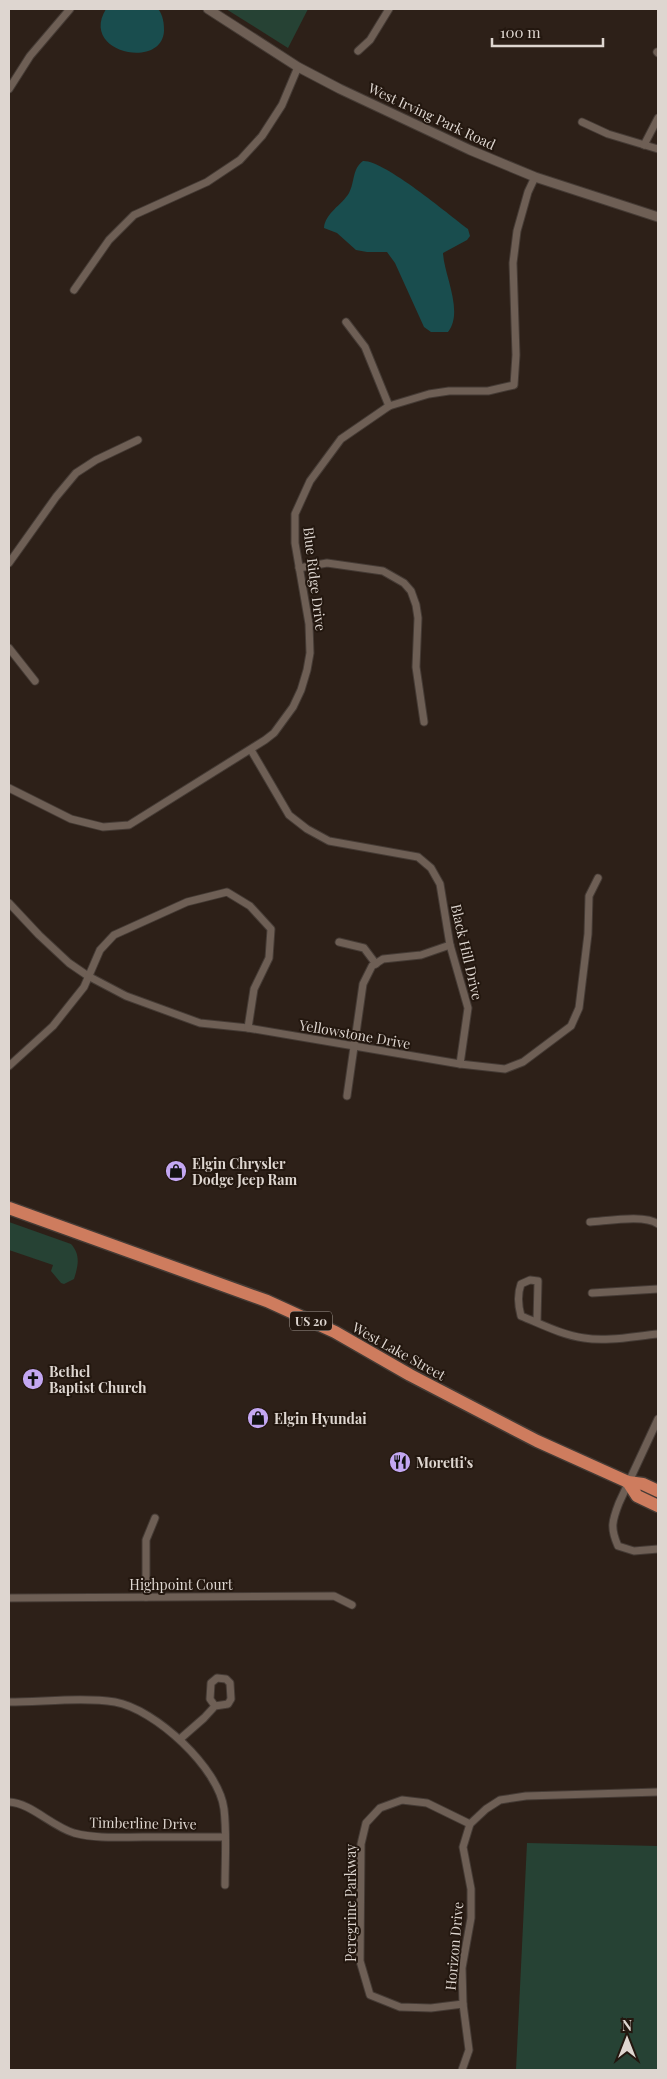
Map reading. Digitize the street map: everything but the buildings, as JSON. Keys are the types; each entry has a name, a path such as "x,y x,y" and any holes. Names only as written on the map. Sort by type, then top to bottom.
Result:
{"highway":[{"name":"West Lake Street","path":"9,1208 267,1301 334,1332 410,1375 537,1440 628,1482 643,1484 658,1490"},
{"name":"West Lake Street","path":"628,1482 637,1496 658,1506"}],"main road":[{"name":"West Irving Park Road","path":"208,9 298,67 400,118 535,178 658,216"}],"street":[{"path":"9,89 30,56 70,9"},
{"path":"358,51 370,40 388,9"},
{"path":"74,290 109,240 134,215 207,182 240,160 262,136 282,105 298,67"},
{"path":"644,145 658,118"},
{"path":"582,122 608,134 658,149"},
{"name":"Blue Ridge Drive","path":"9,788 71,819 103,827 129,824 251,750 274,733 286,717 301,690 307,670 310,646 309,624 295,543 295,514 310,481 341,440 389,406 429,394 450,391 488,390 514,385 516,354 513,262 517,231 528,192 535,178"},
{"path":"346,322 365,348 389,406"},
{"path":"9,562 56,497 76,473 96,460 138,440"},
{"path":"299,568 327,563 383,571 404,583 411,591 418,618 416,667 424,722"},
{"path":"9,648 35,682"},
{"name":"Black Hill Drive","path":"251,750 290,815 307,829 329,841 418,857 432,868 440,884 450,945 468,1008 460,1064"},
{"name":"Yellowstone Drive","path":"9,903 63,958 88,976 126,996 200,1024 248,1028 460,1064 505,1068 523,1062 571,1026 578,1008 588,934 590,896 598,878"},
{"path":"9,1066 53,1026 84,987 100,950 114,935 187,902 227,892 250,906 272,930 268,958 254,989 248,1028"},
{"path":"339,942 364,948 376,964"},
{"path":"347,1096 363,984 372,966 383,959 422,955 450,945"},
{"path":"590,1222 638,1219 654,1221 658,1224"},
{"path":"537,1322 538,1281 530,1280 521,1284 519,1291 518,1306 521,1316 570,1335 586,1339 658,1334"},
{"path":"592,1292 658,1289"},
{"path":"658,1419 614,1516 612,1531 618,1546 634,1551 658,1549"},
{"path":"146,1597 146,1540 155,1518"},
{"name":"Highpoint Court","path":"9,1598 334,1596 352,1605"},
{"path":"9,1702 116,1702 136,1709 180,1738 212,1778 224,1808 225,1885"},
{"path":"180,1738 215,1706"},
{"path":"470,1824 500,1800 526,1796 658,1792"},
{"name":"Peregrine Parkway","path":"463,2004 431,2008 400,2007 370,1995 360,1961 361,1844 366,1823 380,1808 402,1800 427,1803 470,1824"},
{"name":"Timberline Drive","path":"9,1802 25,1805 53,1824 72,1832 95,1838 225,1837"},
{"name":"Horizon Drive","path":"462,2070 469,2050 463,2004 462,1968 472,1918 471,1889 463,1847 470,1824"}],"green space":[{"path":"226,9 308,9 288,48"},
{"path":"9,1222 71,1244 77,1256 74,1279 64,1284 61,1283 51,1271 53,1265 9,1250"},
{"path":"527,1843 658,1846 658,2070 516,2070"}],"water":[{"path":"106,9 158,9 162,16 164,28 160,43 150,50 138,53 124,51 112,46 103,36 101,24"},
{"path":"363,161 373,163 400,178 468,229 470,236 467,240 443,253 454,304 452,324 448,332 431,332 424,327 395,263 387,252 356,250 337,233 324,228 327,218 349,193 355,172"}],"place":[{"name":"Elgin Chrysler Dodge Jeep Ram","path":"176,1171"},
{"name":"Bethel Baptist Church","path":"33,1379"},
{"name":"Elgin Hyundai","path":"258,1418"},
{"name":"Moretti's","path":"400,1462"}]}
